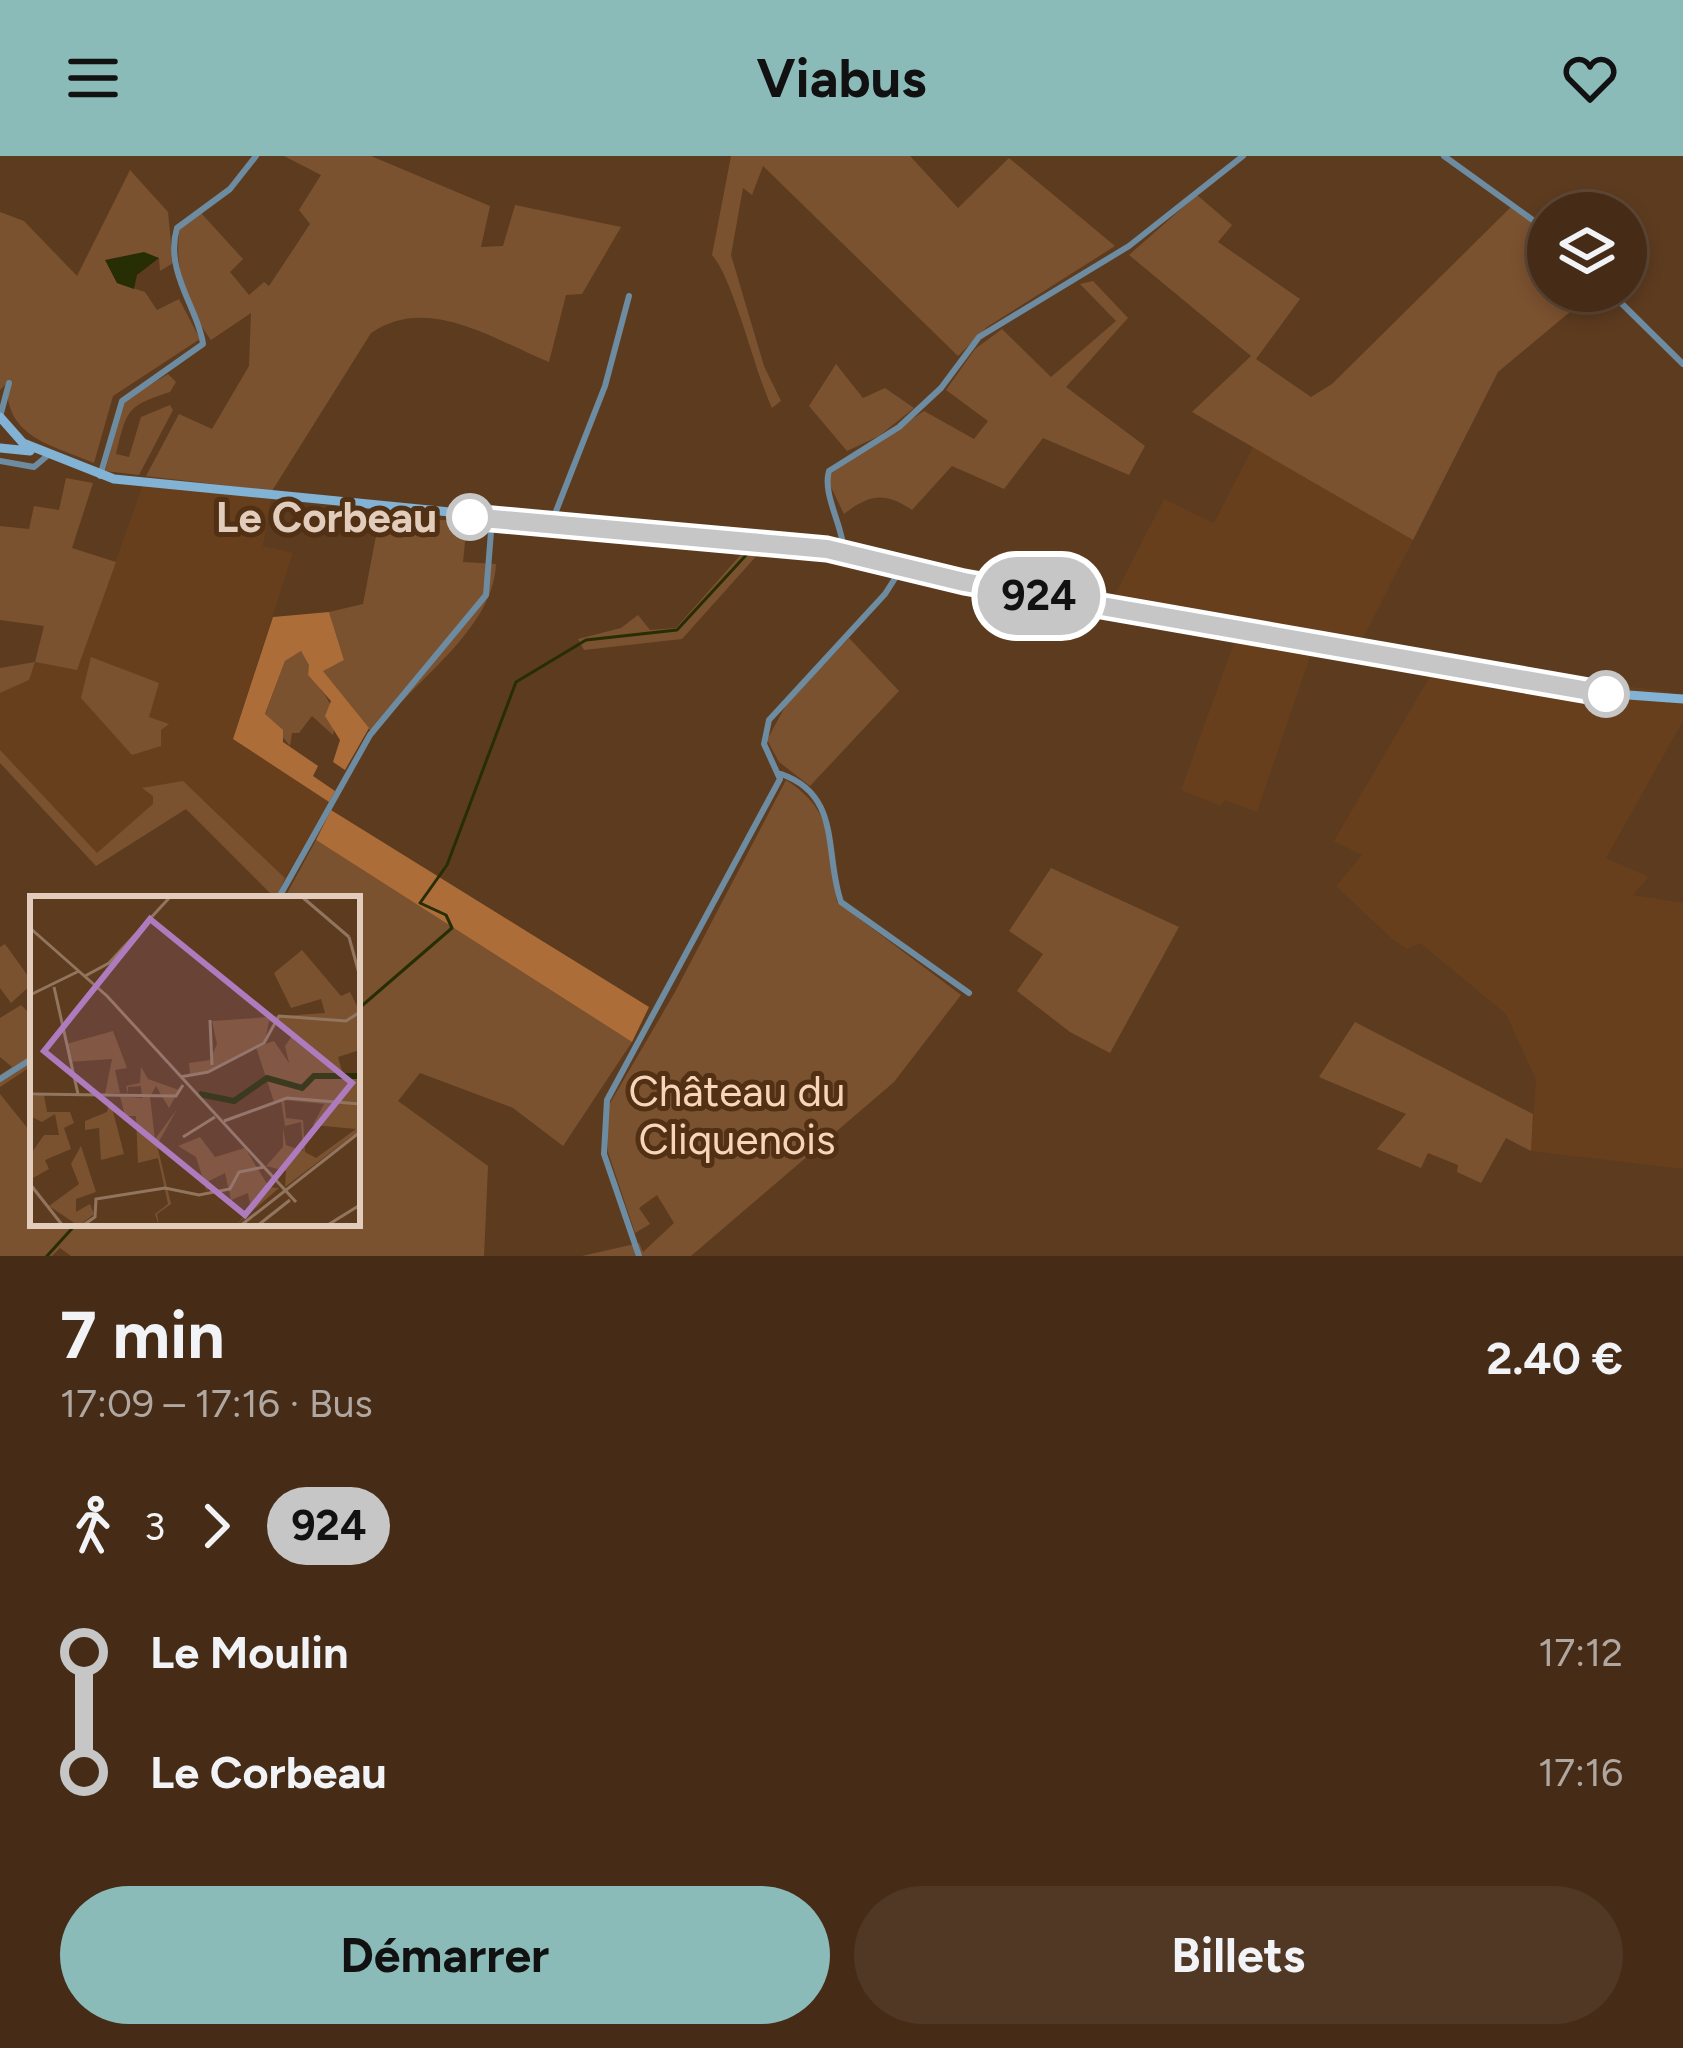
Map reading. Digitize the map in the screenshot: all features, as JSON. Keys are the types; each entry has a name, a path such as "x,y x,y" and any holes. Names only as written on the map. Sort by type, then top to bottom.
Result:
{"main road":[{"path":"1,420 46,456"},
{"path":"1,420 0,445 100,476 844,552 902,568 1588,692 1683,699"}],"street":[{"path":"100,476 122,401 203,344 183,296 177,227 230,189 256,156"},
{"path":"844,552 838,513 826,484 829,471 899,427 941,388 976,340 1121,251 1243,156"},
{"path":"1444,156 1527,216"},
{"path":"550,525 605,386 629,296"},
{"path":"1631,312 1683,364"},
{"path":"0,394 9,383 1,420"},
{"path":"0,461 34,467 46,456"},
{"path":"280,896 370,735 460,631 490,585 491,519"},
{"path":"902,568 885,594 769,720 764,744 781,774 805,786 824,808 844,906 969,993"},
{"path":"639,1256 604,1154 604,1106 781,774"},
{"path":"0,1079 30,1060"}],"shaded area":[{"path":"144,252 159,258 137,275 134,289 117,283 105,260"},
{"path":"1254,445 1413,540 1353,658 1312,651 1257,812 1225,800 1221,806 1181,790 1236,637 1105,614 1164,499 1214,523"},
{"path":"146,476 272,491 263,546 293,553 233,738 329,802 285,878 203,799 189,813 185,809 96,866 0,763 0,693 29,680 35,662 77,669"},
{"path":"329,612 344,660 323,671 369,728 345,770 333,762 340,740 325,716 331,701 308,675 309,665 301,651 285,661 265,714 283,730 283,742 318,766 313,776 335,791 329,802 233,739 273,617"},
{"path":"1439,661 1670,692 1668,703 1683,704 1683,721 1606,858 1649,877 1633,895 1683,903 1683,1169 1531,1151 1536,1080 1506,1014 1420,943 1407,949 1392,939 1336,886 1362,855 1334,841"},
{"path":"331,810 649,1007 632,1042 316,840"}],"green space":[{"path":"284,156 371,156 490,206 481,247 503,246 515,205 621,227 582,294 566,295 549,362 460,324 415,318 392,322 371,333 272,491 146,476 179,414 212,429 249,366 251,313 211,340 184,287 180,227 201,213 243,259 230,272 249,295 264,282 269,286 310,224 299,210 321,175"},
{"path":"731,156 910,156 958,208 1009,158 1115,246 987,327 958,356 763,166 752,195 743,188 731,255 764,366 781,401 772,408 728,284 712,255"},
{"path":"130,170 168,212 173,263 160,271 159,258 106,261 117,283 145,292 157,310 179,299 200,339 113,396 94,463 33,436 14,416 7,383 0,390 0,212 24,221 77,276"},
{"path":"1197,195 1232,225 1218,242 1300,299 1256,359 1311,397 1332,384 1513,205 1527,217 1527,312 1570,312 1498,372 1413,540 1192,412 1251,356 1129,255"},
{"path":"1093,281 1128,318 1066,387 1145,446 1129,475 1043,438 1004,489 952,466 912,510 877,498 844,514 828,481 832,473 924,411 974,439 988,421 946,390 975,349 1002,329 1051,377 1116,321 1080,284"},
{"path":"836,364 863,398 885,388 914,408 879,436 847,451 809,406"},
{"path":"168,374 176,382 170,392 136,406 123,428 116,454 129,457 141,417 170,405 173,410 139,475 105,471 124,400"},
{"path":"66,478 93,483 72,548 116,562 77,670 35,662 44,626 0,620 0,526 29,529 34,506 59,510"},
{"path":"380,515 467,522 463,562 496,564 491,589 466,634 374,735 322,670 344,660 329,612 363,604"},
{"path":"744,551 760,552 682,639 584,650 578,639 621,628 638,615 650,630 676,628"},
{"path":"849,638 899,691 810,786 779,762 767,740 787,703"},
{"path":"301,651 310,665 308,675 329,702 333,735 312,716 299,733 292,733 290,746 265,715 285,661"},
{"path":"91,657 159,683 149,717 169,724 161,730 161,746 132,755 81,698"},
{"path":"35,662 29,680 0,693 0,668"},
{"path":"0,750 97,853 153,804 153,796 142,788 183,781 285,878 277,896 186,809 96,866 0,763"},
{"name":"Château du Cliquenois","path":"786,780 822,818 837,902 961,995 894,1082 691,1256 582,1256 639,1243 643,1252 674,1223 657,1195 639,1208 650,1224 635,1233 608,1152 606,1110 675,992"},
{"path":"316,840 632,1042 563,1146 513,1108 420,1073 398,1101 488,1166 484,1256 71,1256 60,1248 52,1256 0,1256 0,1094 30,1131 30,1226 360,1226 360,896 286,896"},
{"path":"1051,868 1179,927 1110,1053 1070,1032 1017,991 1043,954 1009,931"},
{"path":"5,944 30,979 30,986 11,1003 0,988 0,947"},
{"path":"21,1005 30,1014 30,1067 0,1087 0,1075 12,1067 0,1057 0,1018"},
{"path":"1355,1022 1533,1114 1531,1151 1506,1138 1481,1183 1457,1172 1458,1165 1428,1153 1421,1168 1377,1149 1406,1114 1319,1077"}],"waterway":[{"path":"360,1007 452,928 446,915 420,903 447,865 516,682 586,640 677,630 748,553"},
{"path":"47,1256 74,1226"}],"bus line":[{"name":"924","path":"470,517 827,549 964,582 1606,694"}],"place":[{"name":"Le Corbeau","path":"470,517"}]}
